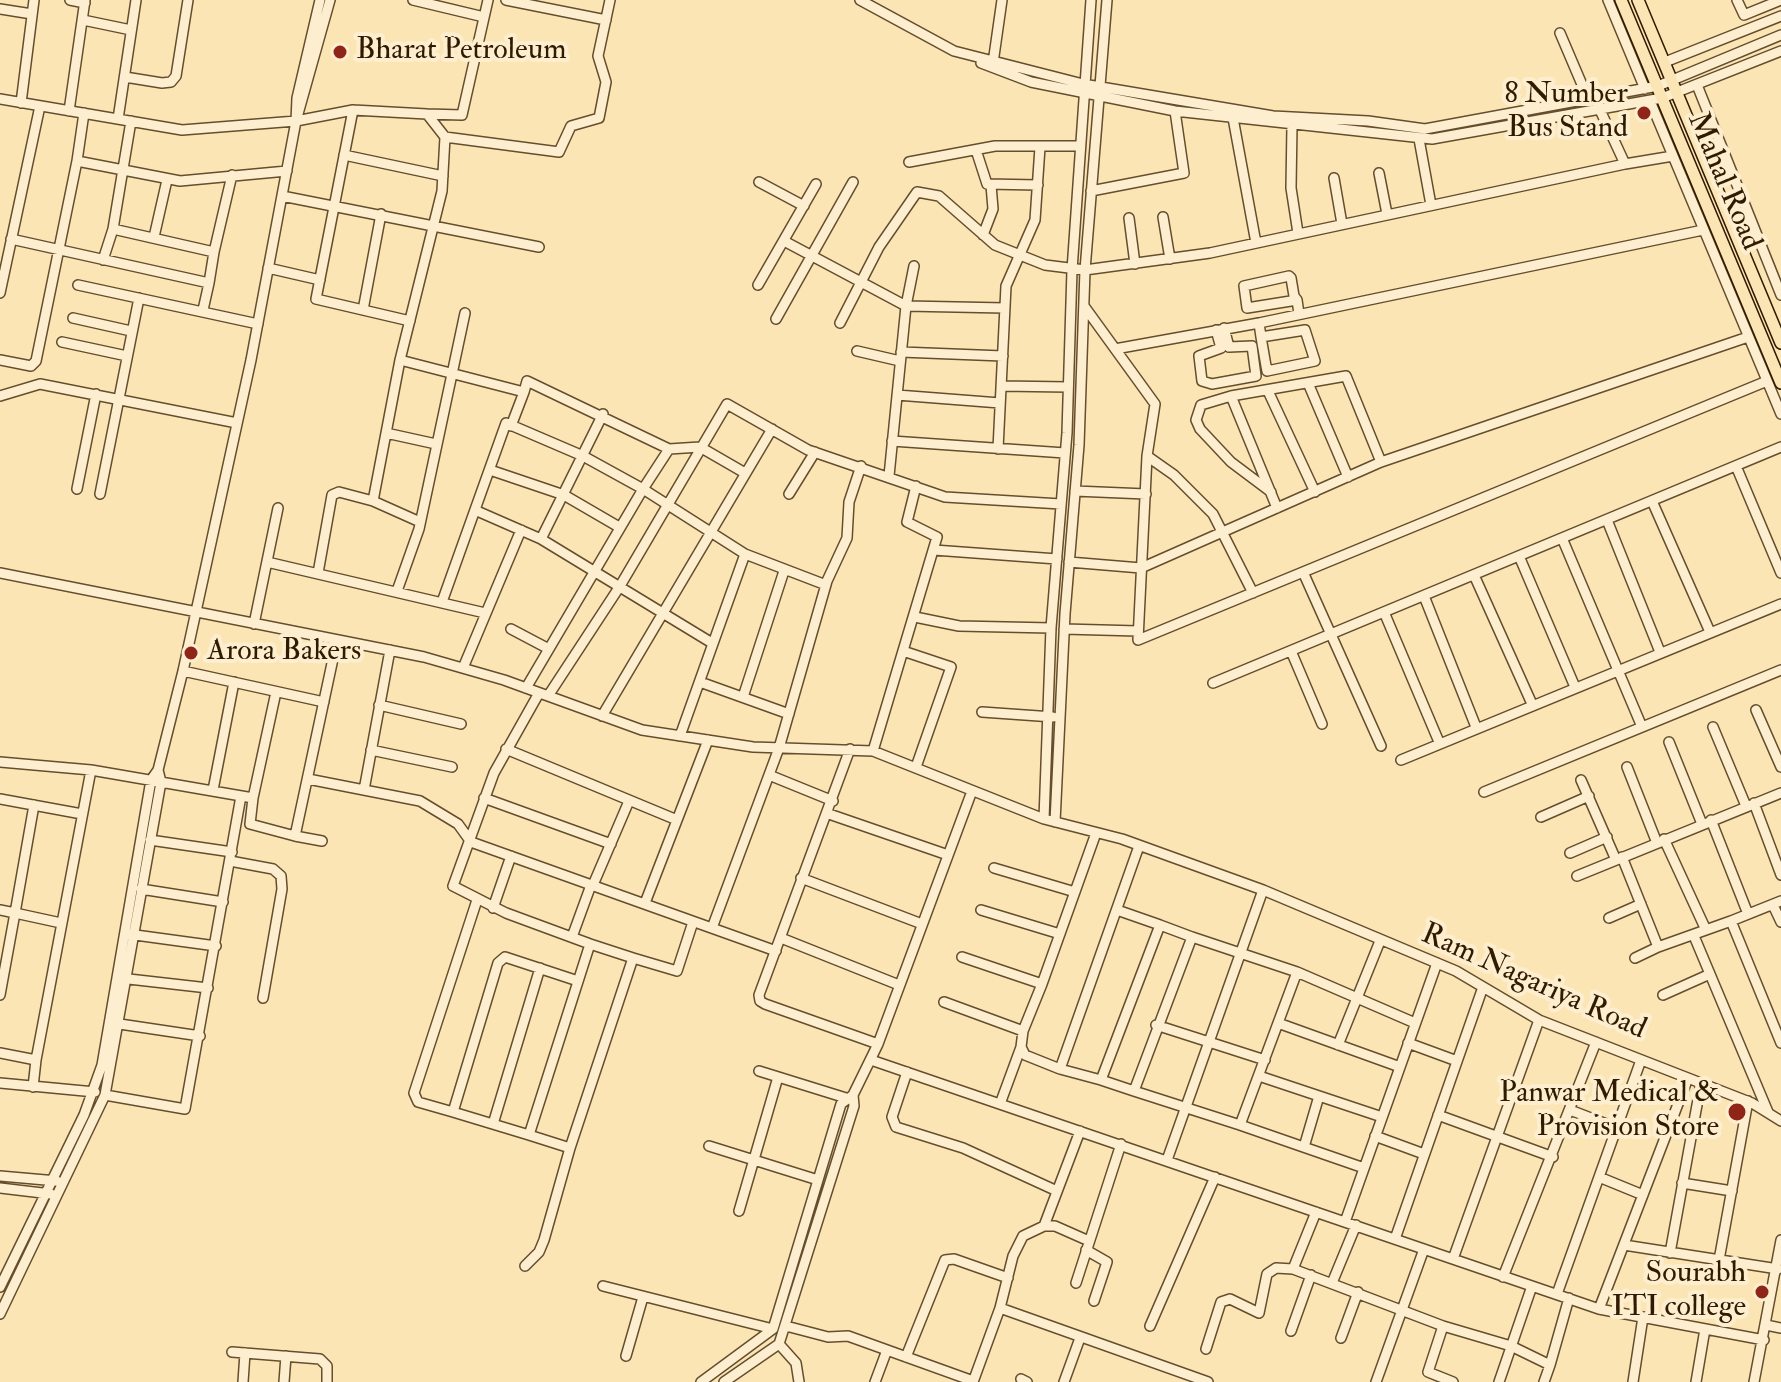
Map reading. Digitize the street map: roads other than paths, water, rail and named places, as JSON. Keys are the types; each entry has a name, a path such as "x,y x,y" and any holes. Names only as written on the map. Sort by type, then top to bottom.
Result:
{"main road":[{"name":"Mahal Road","path":"1621,0 1657,95 1781,383"},
{"name":"Mahal Road","path":"1638,0 1781,343"}],"street":[{"path":"21,103 34,0"},
{"path":"69,111 85,2 70,0"},
{"path":"118,119 136,0"},
{"path":"125,77 162,83 171,82 176,76 188,0"},
{"path":"296,121 297,98 320,0"},
{"path":"0,1314 64,1182 100,1094 158,770 237,423 296,121 330,0"},
{"path":"413,0 441,3 484,17"},
{"path":"0,99 182,130 296,121 353,110 462,115 488,0"},
{"path":"506,0 548,4 606,20"},
{"path":"445,137 559,152 571,126 599,118 606,82 598,56 610,0"},
{"path":"860,0 891,19 992,65 1083,89 1273,116 1368,121 1425,129 1645,89 1657,95 1673,156 1781,414"},
{"path":"992,65 1002,0"},
{"path":"1044,819 1051,628 1065,453 1072,270 1091,0"},
{"path":"1055,822 1085,270 1107,0"},
{"path":"1608,0 1645,89"},
{"path":"1737,0 1744,15 1781,0"},
{"path":"0,9 32,14"},
{"path":"1665,62 1781,16"},
{"path":"83,20 131,30"},
{"path":"1560,33 1589,101"},
{"path":"1100,92 1175,111 1419,139 1600,110 1657,95 1781,35"},
{"path":"1676,87 1697,85 1781,51"},
{"path":"1697,85 1781,295"},
{"path":"0,293 40,106"},
{"path":"353,110 316,299 410,321"},
{"path":"1600,110 1625,164"},
{"path":"1091,191 1184,173 1175,111"},
{"path":"0,360 31,366 36,361 84,113"},
{"path":"373,501 400,360 443,176 445,137 427,114"},
{"path":"1233,118 1256,243"},
{"path":"103,260 113,229 131,121"},
{"path":"1292,125 1291,188 1298,233"},
{"path":"1419,139 1431,205"},
{"path":"909,162 995,146 1095,151"},
{"path":"998,449 1006,286 1035,220 1040,147"},
{"path":"976,150 985,181 991,185 1038,185"},
{"path":"344,155 443,176"},
{"path":"840,323 861,281 917,192 939,196 983,235 1020,256 1072,270 1085,270 1256,243 1673,156"},
{"path":"77,161 167,180 287,171"},
{"path":"1379,173 1387,214"},
{"path":"203,310 232,175"},
{"path":"1334,178 1342,224"},
{"path":"154,237 167,180"},
{"path":"759,182 804,206"},
{"path":"776,319 853,182"},
{"path":"758,285 816,184"},
{"path":"983,235 993,209 991,185"},
{"path":"282,196 539,247"},
{"path":"363,310 381,214"},
{"path":"1163,217 1170,259"},
{"path":"1129,218 1135,264"},
{"path":"113,229 214,252"},
{"path":"1115,349 1259,323 1703,230"},
{"path":"11,239 209,283"},
{"path":"784,241 906,306 1005,308"},
{"path":"889,476 906,306 914,266"},
{"path":"268,268 320,280"},
{"path":"1297,300 1247,308 1244,286 1289,276 1297,300 1299,314"},
{"path":"78,285 258,324"},
{"path":"100,494 139,298"},
{"path":"1084,306 1155,404 1147,456 1138,640 1767,381"},
{"path":"397,591 420,522 465,313"},
{"path":"73,318 131,331"},
{"path":"1259,323 1261,337 1266,366 1271,372 1315,361 1305,330 1261,337"},
{"path":"1220,329 1225,348"},
{"path":"1069,562 1141,568 1381,462 1748,337"},
{"path":"62,342 127,356"},
{"path":"1252,346 1256,376 1204,382 1199,356 1225,348 1252,346"},
{"path":"857,351 901,356 1003,356"},
{"path":"400,360 524,392"},
{"path":"1271,492 1231,462 1196,420 1201,405 1231,396 1346,376 1381,462"},
{"path":"511,426 527,381 603,414 669,449 700,447 745,473"},
{"path":"1308,383 1348,477"},
{"path":"0,396 40,384 237,423"},
{"path":"1001,386 1068,387"},
{"path":"1268,391 1315,492"},
{"path":"77,489 96,394"},
{"path":"897,395 1000,403"},
{"path":"1231,396 1277,508"},
{"path":"693,922 677,971 590,944 493,908 453,886 484,798 506,749 620,586 727,404 815,452 945,497 1061,504"},
{"path":"93,408 115,412"},
{"path":"541,539 603,414"},
{"path":"442,602 506,423 583,456 643,489 665,506 745,554 826,585"},
{"path":"602,716 772,429"},
{"path":"386,433 436,444"},
{"path":"892,441 1065,453"},
{"path":"1213,683 1781,447"},
{"path":"526,688 593,570 669,449"},
{"path":"789,494 815,452"},
{"path":"1147,456 1174,475 1213,514 1253,593"},
{"path":"712,928 779,748 826,585 847,538 849,502 861,466"},
{"path":"1736,466 1781,573"},
{"path":"490,470 564,495 619,527"},
{"path":"873,751 934,550 936,535 907,522 916,486"},
{"path":"1075,491 1146,494"},
{"path":"318,573 332,495 339,492 373,501 420,522"},
{"path":"1652,501 1710,632"},
{"path":"254,624 278,508"},
{"path":"477,511 541,539 712,643"},
{"path":"1607,520 1660,652"},
{"path":"463,668 521,530"},
{"path":"1562,538 1642,727"},
{"path":"934,550 1057,559"},
{"path":"680,736 745,554"},
{"path":"1519,556 1575,687"},
{"path":"267,562 485,613"},
{"path":"743,697 784,571"},
{"path":"1303,572 1381,746"},
{"name":"Ram Nagariya Road","path":"0,573 390,650 463,668 642,730 779,748 873,751 1044,819 1139,846 1263,890 1437,963 1539,1020 1748,1101 1781,1121"},
{"path":"1474,575 1532,704"},
{"path":"1424,596 1476,727"},
{"path":"1401,760 1781,604"},
{"path":"1384,612 1439,742"},
{"path":"915,617 959,626 1051,628"},
{"path":"511,629 547,648"},
{"path":"1064,629 1138,631"},
{"path":"295,836 337,640"},
{"path":"364,790 390,650"},
{"path":"903,651 951,667 916,767"},
{"path":"1291,651 1322,724"},
{"path":"1484,792 1781,670"},
{"path":"183,671 324,702"},
{"path":"213,790 234,682"},
{"path":"700,682 789,714"},
{"path":"250,824 276,692"},
{"path":"379,705 461,724"},
{"path":"1756,710 1781,767"},
{"path":"982,712 1060,717"},
{"path":"1713,727 1781,875"},
{"path":"645,903 708,740"},
{"path":"1669,742 1748,914"},
{"path":"506,749 677,820"},
{"path":"850,749 829,814 801,878 760,1001 878,1044"},
{"path":"371,750 452,767"},
{"path":"0,762 91,770 253,798"},
{"path":"1627,767 1706,930"},
{"path":"33,1087 91,770"},
{"path":"769,775 833,801"},
{"path":"308,779 420,801 458,824 471,842 776,951"},
{"path":"1581,780 1641,904 1658,947"},
{"path":"701,1382 773,1329 841,1104 850,1097 878,1044 972,791"},
{"path":"1577,876 1781,793"},
{"path":"0,1083 100,1094 185,1109 241,796"},
{"path":"1541,817 1589,796"},
{"path":"484,798 611,844"},
{"path":"0,799 82,814"},
{"path":"572,937 629,801"},
{"path":"0,995 34,805"},
{"path":"829,814 948,855"},
{"path":"237,822 322,841"},
{"path":"128,934 141,889 150,840 147,828"},
{"path":"1000,1104 1021,1047 1023,1031 1096,833"},
{"path":"1570,853 1607,837"},
{"path":"150,840 231,856 273,869 281,876 282,889 263,998"},
{"path":"1060,1069 1139,846"},
{"path":"493,908 511,856"},
{"path":"994,868 1075,892"},
{"path":"801,878 922,924"},
{"path":"141,889 223,902"},
{"path":"1167,1160 1263,890"},
{"path":"477,900 414,1093 418,1102 570,1148"},
{"path":"1635,958 1777,903 1781,922"},
{"path":"1609,918 1641,904"},
{"path":"0,910 61,923"},
{"path":"981,910 1060,934"},
{"path":"1117,910 1297,972 1415,1023"},
{"path":"1731,921 1778,1024 1781,1043"},
{"path":"1101,1080 1160,925"},
{"path":"128,934 216,946"},
{"path":"1694,936 1768,1112"},
{"path":"1134,1091 1156,1025 1192,937"},
{"path":"781,938 899,985"},
{"path":"1338,1045 1380,941"},
{"path":"529,1135 590,944"},
{"path":"453,1112 498,963 505,957 578,981"},
{"path":"962,957 1042,984"},
{"path":"525,1266 544,1240 570,1148 633,958"},
{"path":"1345,1222 1437,963"},
{"path":"493,1124 540,968"},
{"path":"1240,1125 1297,972"},
{"path":"1663,995 1710,974"},
{"path":"121,978 208,988"},
{"path":"1395,1239 1483,987"},
{"path":"944,1002 1023,1031"},
{"path":"1453,1259 1539,1020"},
{"path":"113,1023 200,1036"},
{"path":"1278,1023 1400,1067"},
{"path":"1156,1025 1265,1060"},
{"path":"1503,1277 1596,1042"},
{"path":"1408,1043 1457,1061"},
{"path":"1021,1047 1025,1055 1060,1069 1185,1107 1364,1168"},
{"path":"0,1053 36,1060"},
{"path":"871,1060 1599,1309 1764,1340"},
{"path":"1557,1294 1641,1060"},
{"path":"759,1071 850,1097"},
{"path":"907,1072 892,1117 896,1127 963,1148 1057,1191"},
{"path":"1259,1076 1382,1117"},
{"path":"739,1211 778,1077"},
{"path":"1599,1309 1688,1078"},
{"path":"1670,1253 1701,1083"},
{"path":"0,1287 52,1181 100,1094"},
{"path":"1304,1147 1319,1096"},
{"path":"724,1382 779,1344 854,1106 850,1097"},
{"path":"1719,1260 1748,1101"},
{"path":"1570,1110 1617,1128"},
{"path":"1438,1115 1553,1157"},
{"path":"1044,1226 1080,1131"},
{"path":"1375,1136 1424,1154"},
{"path":"1076,1283 1121,1144"},
{"path":"709,1146 818,1180"},
{"path":"0,1176 64,1182"},
{"path":"1150,1326 1215,1177"},
{"path":"1599,1177 1643,1195"},
{"path":"1682,1183 1732,1191"},
{"path":"0,1188 58,1195"},
{"path":"1293,1269 1316,1212"},
{"path":"1332,1283 1356,1225"},
{"path":"786,1326 821,1336 848,1336 973,1381 1023,1236 1044,1226 1055,1226 1088,1245 1107,1262 1094,1301"},
{"path":"1754,1382 1778,1269 1781,1240"},
{"path":"1624,1245 1778,1269"},
{"path":"1376,1382 1424,1249"},
{"path":"906,1357 945,1260 954,1259 1008,1278"},
{"path":"1206,1349 1221,1302 1230,1299 1259,1313 1267,1274 1276,1268 1311,1275 1443,1326 1511,1346 1550,1365"},
{"path":"1291,1331 1311,1275"},
{"path":"603,1286 773,1329"},
{"path":"1499,1382 1532,1286"},
{"path":"1341,1338 1358,1292"},
{"path":"626,1356 643,1297"},
{"path":"1544,1382 1569,1298"},
{"path":"1000,1308 1208,1382"},
{"path":"1633,1382 1643,1317"},
{"path":"1766,1325 1781,1328"},
{"path":"1443,1326 1428,1372 1453,1382"},
{"path":"1696,1382 1705,1329"},
{"path":"1064,1382 1080,1338"},
{"path":"779,1344 796,1363 799,1382"},
{"path":"875,1382 887,1350"},
{"path":"232,1352 324,1361 327,1382"},
{"path":"243,1382 245,1353"},
{"path":"284,1382 286,1356"}],"place":[{"name":"Bharat Petroleum","path":"340,52"},
{"name":"8 Number Bus Stand","path":"1644,113"},
{"name":"Arora Bakers","path":"191,653"},
{"name":"Panwar Medical & Provision Store","path":"1737,1112"},
{"name":"Sourabh ITI college","path":"1762,1292"}]}
